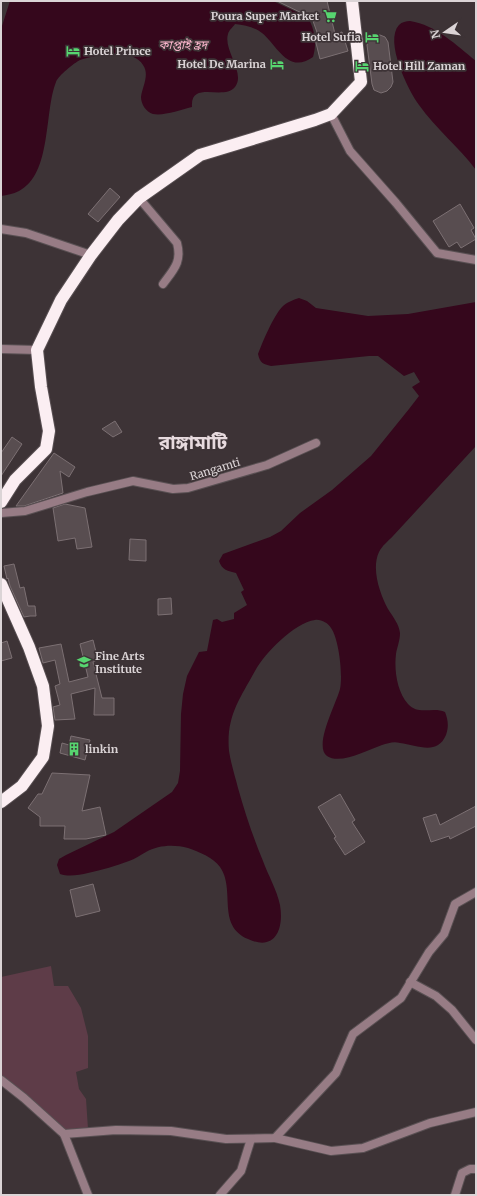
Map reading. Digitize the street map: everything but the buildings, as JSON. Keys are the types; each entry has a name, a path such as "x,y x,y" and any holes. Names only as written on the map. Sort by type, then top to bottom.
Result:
{"highway":[{"path":"1,502 16,480 46,449 49,431 41,387 37,350 61,300 91,255 118,220 138,198 200,155 331,114 361,82 352,1"},
{"path":"1,584 29,647 43,686 48,726 43,757 22,786 1,802"}],"street":[{"path":"331,114 350,151 396,203 437,253 476,260"},
{"path":"138,198 177,243 179,252 177,266 163,284"},
{"path":"1,228 26,233 91,255"},
{"path":"1,349 37,350"},
{"name":"Rangamti","path":"1,513 25,511 88,492 133,481 173,489 188,488 267,464 316,443"},
{"path":"275,1138 336,1073 353,1034 401,998 429,952 444,934 455,904 476,892"},
{"path":"410,982 436,996 452,1010 476,1040"},
{"path":"1,1080 24,1098 64,1134 88,1195"},
{"path":"64,1134 116,1130 171,1131 226,1139 275,1138 331,1151 363,1148 430,1123 475,1114"},
{"path":"220,1195 241,1171 251,1139"},
{"path":"455,1195 462,1173 470,1169 476,1169"}],"shaded area":[{"path":"51,966 54,986 68,986 81,1008 88,1036 88,1068 76,1072 79,1089 86,1099 88,1129 63,1129 19,1089 1,1076 1,977"}],"water":[{"name":"কাপ্তাই হ্রদ","path":"10,1 273,1 307,17 313,31 315,42 314,52 313,57 304,62 297,63 284,56 262,33 256,29 235,24 230,30 227,40 238,75 238,81 235,87 230,91 202,92 196,94 193,99 192,107 162,114 153,114 144,107 141,97 146,73 143,65 138,60 131,56 114,54 95,56 80,60 66,70 56,82 52,95 42,157 37,171 30,183 19,191 1,196 1,29"},
{"path":"410,21 419,23 437,31 476,61 476,170 419,105 404,77 396,53 394,42 395,32 400,24"},
{"path":"299,298 307,301 316,308 368,316 408,314 476,302 476,446 383,546 379,552 376,566 376,574 382,596 397,624 400,633 395,660 397,680 401,693 412,708 421,710 440,710 445,712 448,729 442,741 437,745 426,748 391,742 346,758 339,759 327,756 323,751 324,734 340,689 341,666 334,633 328,624 320,620 307,622 298,627 273,648 255,671 235,709 229,739 231,761 246,816 259,852 277,894 281,914 281,922 276,936 265,942 258,942 248,939 238,933 232,925 229,916 227,886 220,867 206,855 197,851 177,846 166,846 151,850 119,865 74,875 60,874 57,865 59,859 114,832 172,792 178,783 180,771 181,714 187,676 199,652 207,651 213,620 217,619 222,622 234,619 234,613 247,605 241,592 244,590 236,573 226,570 220,564 219,561 223,554 270,537 281,531 300,513 332,490 371,456 419,396 412,387 420,382 414,372 404,376 378,356 271,366 262,363 258,354 275,317 284,305"}],"place":[{"name":"Poura Super Market","path":"330,16"},
{"name":"Hotel Sufia","path":"372,37"},
{"name":"Hotel Prince","path":"73,51"},
{"name":"Hotel De Marina","path":"277,64"},
{"name":"Hotel Hill Zaman","path":"362,66"},
{"name":"Fine Arts Institute","path":"84,662"},
{"name":"linkin","path":"74,749"}],"district":[{"name":"রাঙ্গামাটি","path":"193,442"}]}
